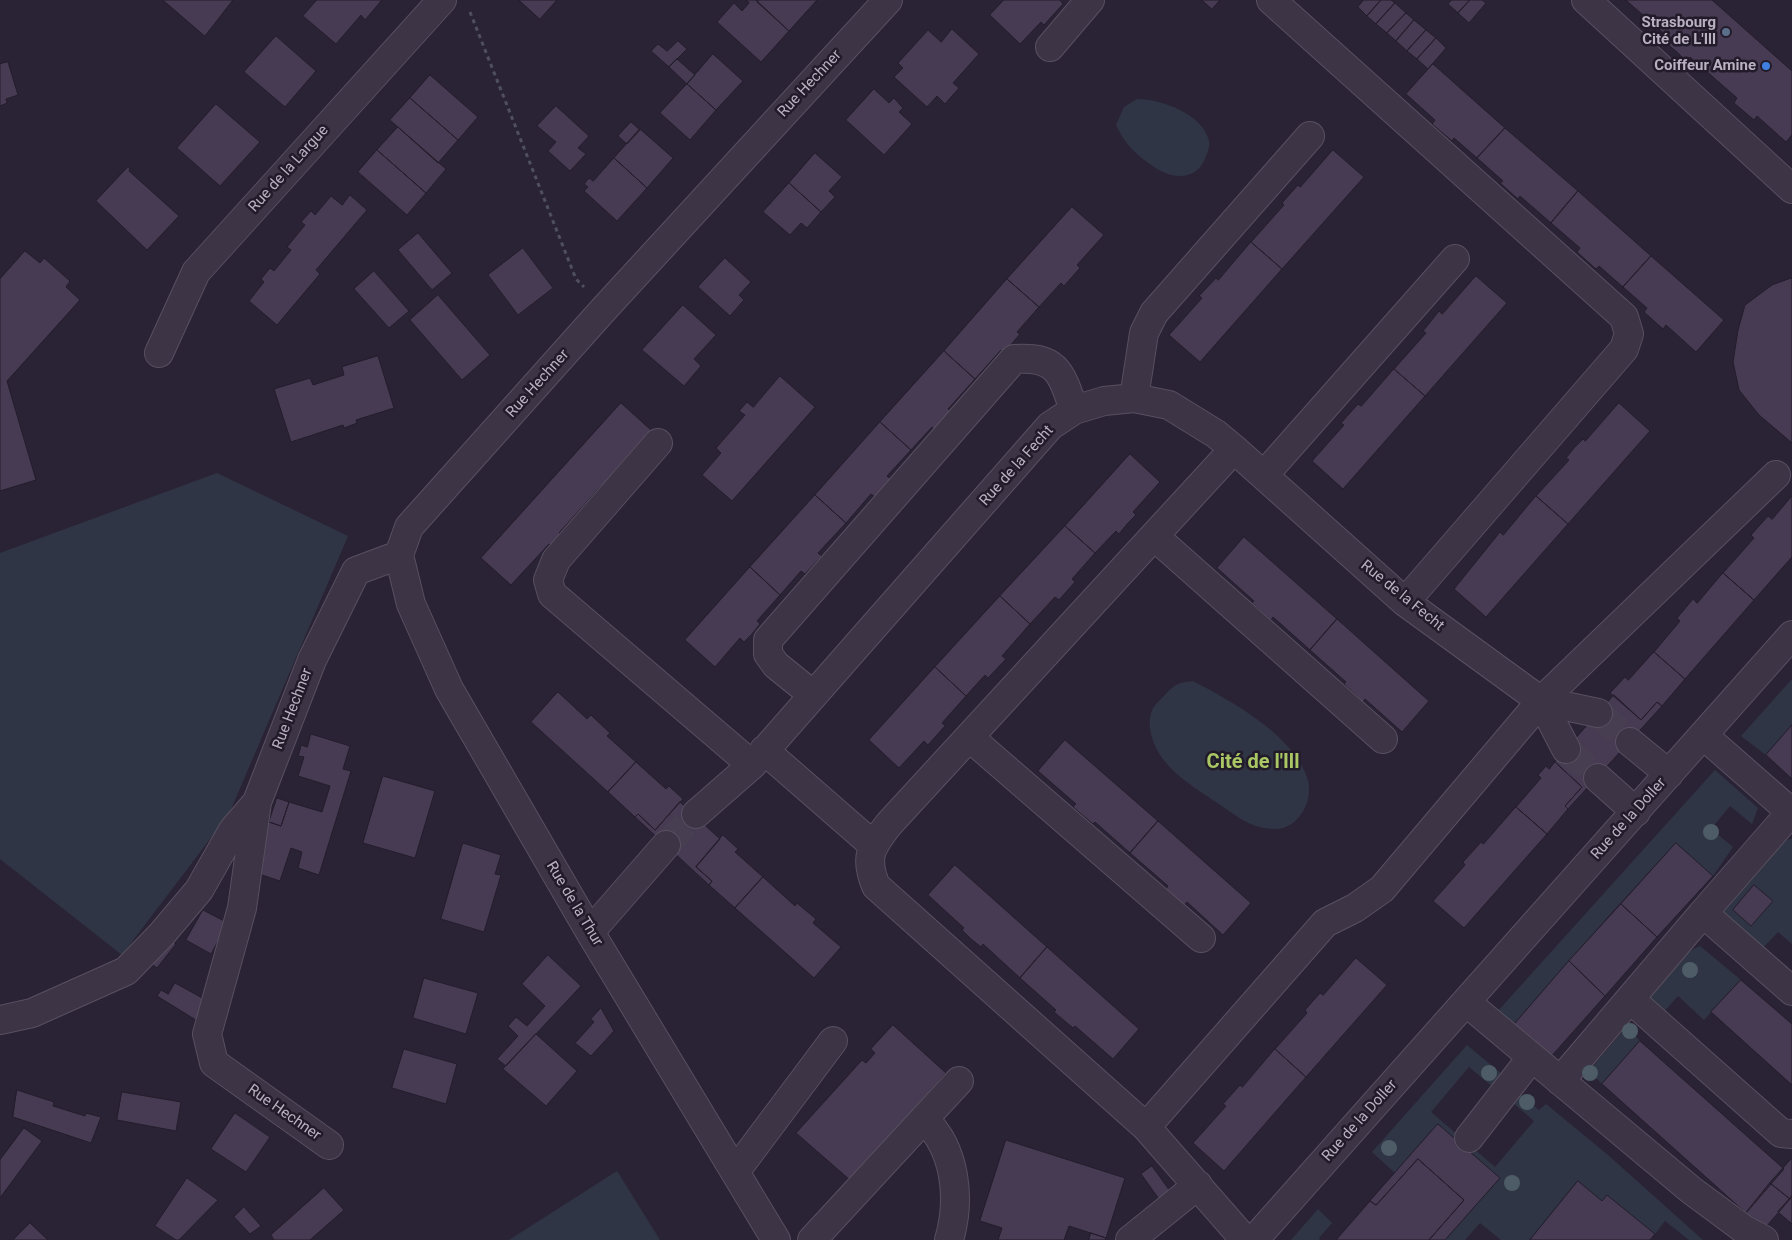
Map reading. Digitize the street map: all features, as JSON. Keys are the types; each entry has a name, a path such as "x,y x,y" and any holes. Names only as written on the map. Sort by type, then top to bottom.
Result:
{"street":[{"name":"Rue de la Largue","path":"159,353 196,272 442,0"},
{"name":"Rue Hechner","path":"329,1145 214,1064 207,1034 242,908 257,802 312,660 356,571 399,555 409,527 604,309 888,0"},
{"path":"1050,47 1090,0"},
{"path":"1271,0 1624,317 1629,334 1624,350 1405,602"},
{"path":"1586,0 1792,190"},
{"path":"1134,398 1144,334 1154,313 1310,136"},
{"path":"1264,474 1455,259"},
{"path":"813,695 776,666 768,654 768,640 1014,359 1033,358 1051,363 1065,383 1074,410"},
{"name":"Rue de la Fecht","path":"696,814 758,758 1050,426 1074,410 1104,401 1134,398 1169,405 1216,434 1264,474 1405,602 1541,701 1598,713"},
{"path":"658,443 556,560 548,580 552,594 758,758 873,845"},
{"path":"1234,449 889,824 873,845 870,856 870,872 876,886 1146,1127 1245,1240"},
{"path":"1146,1127 1325,923 1354,908 1382,890 1541,701 1776,474"},
{"path":"1154,536 1383,738"},
{"name":"Rue de la Thur","path":"399,555 411,604 449,689 590,932 776,1240"},
{"name":"Rue de la Doller","path":"1254,1240 1792,635"},
{"name":"Rue de la Fecht","path":"1541,701 1566,750"},
{"path":"1560,1081 1702,913 1792,813 1703,735"},
{"path":"969,737 1201,938"},
{"path":"1630,742 1669,774"},
{"path":"1598,778 1636,812"},
{"name":"Rue Hechner","path":"0,1020 32,1014 126,971 161,935 199,890 233,830 257,802"},
{"path":"590,932 666,846"},
{"path":"1702,913 1792,991"},
{"path":"1630,999 1781,1132 1792,1134"},
{"path":"1466,1002 1691,1190 1745,1230 1764,1240"},
{"path":"735,1172 833,1041"},
{"path":"1469,1138 1532,1058"},
{"path":"812,1240 960,1080"},
{"path":"924,1118 935,1129 950,1157 955,1194 949,1240"},
{"path":"1130,1240 1198,1185"}],"path":[{"path":"468,9 576,279 604,309"}],"shaded area":[{"path":"1137,99 1169,105 1199,123 1205,131 1209,144 1202,164 1197,170 1184,176 1161,171 1148,163 1127,143 1116,125 1124,107"},
{"path":"217,473 348,536 229,814 122,955 0,859 0,553"},
{"path":"1792,679 1792,725 1766,755 1741,736"},
{"path":"1193,681 1225,698 1259,720 1288,747 1299,761 1307,777 1309,795 1303,812 1298,819 1283,828 1274,829 1255,826 1244,821 1180,777 1160,755 1150,728 1152,710 1174,686"},
{"path":"1715,770 1758,808 1752,824 1730,806 1711,829 1733,847 1713,876 1676,843 1613,911 1512,1027 1497,1012"},
{"path":"1792,839 1792,944 1778,932 1762,949 1718,913 1778,845"},
{"path":"1700,946 1741,980 1704,1020 1678,996 1663,1013 1650,999 1653,992 1670,968 1686,954"},
{"path":"1627,1026 1640,1041 1602,1084 1589,1071"},
{"path":"1467,1045 1503,1075 1493,1087 1469,1067 1431,1112 1495,1167 1534,1121 1512,1102 1518,1092 1539,1110 1546,1104 1608,1155 1703,1240 1689,1240 1665,1221 1655,1234 1607,1195 1602,1201 1578,1181 1530,1240 1501,1240 1480,1223 1465,1240 1445,1240 1500,1178 1438,1124 1395,1173 1372,1152"},
{"path":"617,1171 660,1240 509,1240"},
{"path":"1318,1209 1332,1223 1319,1238 1320,1240 1291,1240"}],"building":[{"path":"163,0 233,0 205,36"},
{"path":"317,0 382,0 365,20 361,15 336,44 303,16"},
{"path":"519,0 557,0 540,19"},
{"path":"746,0 756,0 789,31 761,62 717,22 734,3 742,11 749,3"},
{"path":"759,0 817,0 789,31 757,2"},
{"path":"1004,0 1060,0 1063,4 1044,25 1041,22 1020,44 990,15"},
{"path":"1202,0 1220,0 1212,9"},
{"path":"1364,0 1381,0 1367,16 1358,7"},
{"path":"1381,0 1391,0 1395,3 1376,24 1367,16"},
{"path":"1452,0 1470,0 1458,13 1448,4"},
{"path":"1470,0 1482,0 1486,3 1469,23 1458,13"},
{"path":"1626,0 1712,0 1792,71 1792,135 1786,142 1757,116 1754,120 1734,103 1737,98 1690,57 1686,61 1667,44 1671,40"},
{"path":"1395,3 1406,13 1387,33 1376,24"},
{"path":"1406,13 1414,20 1396,41 1387,33"},
{"path":"1414,20 1426,30 1407,51 1396,41"},
{"path":"952,29 979,54 953,83 959,88 945,104 937,96 927,107 894,77 903,68 898,63 928,30 941,42"},
{"path":"1426,30 1436,38 1417,59 1407,51"},
{"path":"276,36 316,71 285,107 244,72"},
{"path":"1436,38 1446,48 1428,69 1417,59"},
{"path":"678,41 687,49 669,67 651,51 658,44 667,51"},
{"path":"713,54 743,81 716,110 687,84"},
{"path":"677,59 695,75 687,84 669,67"},
{"path":"8,62 18,95 6,99 7,103 0,106 0,64"},
{"path":"1433,64 1505,128 1477,158 1454,138 1452,141 1432,124 1435,120 1406,94"},
{"path":"430,75 478,117 458,140 410,98"},
{"path":"687,84 716,110 690,140 660,113"},
{"path":"874,89 889,103 894,98 903,108 899,112 912,124 884,155 846,120"},
{"path":"410,98 458,140 438,163 390,120"},
{"path":"216,104 260,142 220,186 177,148"},
{"path":"556,106 589,136 578,148 586,154 570,171 548,151 556,142 537,126"},
{"path":"631,122 640,130 627,144 618,136"},
{"path":"398,127 446,169 426,193 377,150"},
{"path":"1505,128 1578,191 1551,223 1520,196 1518,199 1500,183 1503,181 1477,158"},
{"path":"640,129 673,158 647,188 614,158"},
{"path":"377,150 426,193 407,215 358,172"},
{"path":"1333,150 1364,177 1282,269 1251,242 1284,205 1282,203 1289,195 1298,185 1300,187"},
{"path":"815,153 842,177 829,191 835,197 821,212 789,183"},
{"path":"614,158 647,188 617,221 584,191 588,187 584,184 589,178 593,181"},
{"path":"128,167 129,171 179,216 147,250 96,201"},
{"path":"789,183 821,212 807,228 801,223 790,235 763,212"},
{"path":"1578,191 1651,256 1623,287 1599,266 1596,269 1577,252 1580,248 1551,223"},
{"path":"350,195 367,210 316,270 320,274 277,325 249,301 264,282 261,279 270,268 274,271 291,250 287,247 305,225 301,222 311,211 315,215 331,196 342,205"},
{"path":"1072,207 1104,235 1077,265 1080,268 1064,286 1061,283 1039,307 1007,279"},
{"path":"418,233 452,273 432,290 398,250"},
{"path":"1251,242 1282,269 1200,362 1169,335 1202,298 1199,296 1216,278 1218,280"},
{"path":"523,248 553,288 518,315 488,275"},
{"path":"25,251 40,263 44,258 70,281 66,287 80,300 7,381 36,480 0,491 0,279"},
{"path":"1651,256 1724,320 1696,352 1666,325 1663,329 1644,312 1647,308 1623,287"},
{"path":"725,258 751,282 739,295 744,300 730,316 698,287"},
{"path":"374,271 409,311 389,328 354,289"},
{"path":"1476,276 1507,303 1425,396 1394,369 1426,333 1423,331 1439,311 1442,314"},
{"path":"1792,278 1792,443 1759,415 1739,390 1733,362 1738,330 1745,305 1772,285"},
{"path":"1007,279 1039,307 1017,332 1020,334 1004,353 1001,350 975,379 944,351"},
{"path":"438,295 490,355 462,380 410,320"},
{"path":"683,305 716,335 694,359 701,366 684,386 642,350"},
{"path":"944,351 975,379 948,409 951,412 935,430 932,427 911,450 880,422"},
{"path":"378,356 394,408 356,420 357,423 344,428 343,425 291,442 274,389 310,378 313,385 344,375 342,367"},
{"path":"1394,369 1425,396 1343,489 1312,461 1344,425 1341,423 1358,404 1361,406"},
{"path":"780,376 815,407 732,501 702,475 721,453 716,448 745,415 739,411 747,402 753,407"},
{"path":"621,403 651,430 613,473 616,475 604,488 601,486 559,533 562,536 552,546 549,544 511,585 481,558"},
{"path":"1619,403 1650,431 1568,524 1536,496 1569,460 1566,458 1574,448 1583,439 1585,441"},
{"path":"880,422 911,450 887,476 891,479 875,497 871,494 846,523 815,495"},
{"path":"1130,454 1160,482 1133,512 1136,515 1119,534 1116,531 1095,553 1065,526"},
{"path":"815,495 846,523 818,553 822,556 805,574 801,571 780,595 750,567"},
{"path":"1536,496 1568,524 1486,617 1454,589 1500,532 1503,535"},
{"path":"1792,496 1792,557 1754,600 1723,573 1754,538 1751,535 1768,516 1772,519"},
{"path":"1065,526 1095,553 1072,579 1075,582 1059,600 1055,597 1030,624 1000,596"},
{"path":"1244,537 1337,619 1310,650 1273,617 1271,620 1252,603 1254,601 1217,568"},
{"path":"750,567 780,595 757,621 760,624 752,634 744,642 740,638 715,667 685,640"},
{"path":"1723,573 1754,600 1685,679 1654,652 1680,621 1677,618 1693,599 1697,603"},
{"path":"1000,596 1030,624 1002,656 1006,659 988,678 985,675 966,696 935,667"},
{"path":"1337,619 1429,701 1402,732 1365,699 1363,702 1344,684 1346,682 1310,650"},
{"path":"1654,652 1685,679 1662,706 1657,702 1641,720 1610,693 1625,677 1628,680"},
{"path":"935,667 966,696 942,723 945,726 928,745 924,741 899,768 869,740"},
{"path":"558,692 587,719 591,715 610,733 607,736 636,762 608,792 531,722"},
{"path":"1614,695 1641,720 1657,702 1662,706 1568,809 1565,806 1582,787 1555,762"},
{"path":"1792,725 1792,779 1766,755"},
{"path":"311,734 350,746 343,769 351,771 319,875 298,868 302,852 291,848 280,881 256,873 258,854 269,822 281,826 289,802 322,812 330,786 298,776 304,757 298,756 301,745 307,747"},
{"path":"1065,740 1158,821 1130,853 1095,822 1093,824 1073,807 1076,804 1038,771"},
{"path":"636,762 666,789 669,786 683,799 655,830 638,814 635,817 608,792"},
{"path":"1555,762 1582,787 1565,806 1568,809 1547,834 1516,807 1541,778 1538,775 1546,766 1549,769"},
{"path":"383,776 435,791 415,858 363,843"},
{"path":"277,798 289,802 281,826 269,822"},
{"path":"680,802 720,839 696,867 712,881 709,885 635,817 638,814 655,830"},
{"path":"1516,807 1547,834 1464,928 1433,901 1465,865 1463,862 1481,842 1483,844"},
{"path":"1158,821 1251,903 1223,935 1187,902 1184,905 1166,889 1168,886 1130,853"},
{"path":"723,835 738,849 735,852 763,877 735,908 709,885 712,881 696,867"},
{"path":"463,843 501,855 495,874 501,875 484,932 441,919"},
{"path":"1676,843 1713,876 1657,937 1621,904"},
{"path":"955,865 1047,947 1020,978 983,944 981,947 971,939 962,930 964,928 928,895"},
{"path":"763,877 795,906 797,903 816,919 813,923 841,947 814,978 735,908"},
{"path":"1754,885 1773,901 1751,926 1733,910"},
{"path":"1621,904 1657,937 1605,996 1569,961"},
{"path":"203,910 228,923 211,954 186,940"},
{"path":"169,938 176,944 157,968 149,962"},
{"path":"1047,947 1139,1029 1113,1059 1075,1026 1073,1028 1054,1012 1056,1010 1020,978"},
{"path":"548,955 581,986 506,1066 497,1059 518,1036 508,1026 516,1017 527,1026 545,1006 522,984"},
{"path":"1356,958 1387,985 1306,1077 1275,1049 1307,1013 1305,1010 1320,993 1323,995"},
{"path":"1569,961 1605,996 1548,1060 1512,1027"},
{"path":"424,978 478,993 466,1034 413,1018"},
{"path":"1741,980 1792,1024 1792,1085 1711,1012"},
{"path":"175,983 206,1000 199,1022 157,996 161,990 168,994"},
{"path":"601,1008 614,1031 591,1056 575,1043 594,1022 591,1019"},
{"path":"893,1025 946,1073 850,1180 796,1133 862,1060 866,1063 875,1053 871,1049"},
{"path":"536,1034 577,1071 546,1106 503,1069"},
{"path":"1640,1041 1784,1169 1746,1213 1602,1084"},
{"path":"404,1049 457,1064 446,1104 392,1088"},
{"path":"1275,1049 1306,1077 1224,1171 1193,1143 1226,1106 1223,1104 1240,1085 1242,1087"},
{"path":"17,1090 54,1102 53,1106 85,1116 86,1113 101,1117 91,1143 13,1117"},
{"path":"122,1092 181,1102 176,1131 117,1120"},
{"path":"235,1113 270,1137 246,1172 211,1149"},
{"path":"1438,1124 1500,1178 1445,1240 1429,1240 1464,1200 1418,1159 1376,1205 1370,1201"},
{"path":"24,1128 42,1141 0,1198 0,1160"},
{"path":"1006,1140 1125,1178 1106,1238 1069,1226 1064,1240 998,1240 1002,1228 980,1221"},
{"path":"1792,1158 1792,1196 1790,1199 1770,1183"},
{"path":"1418,1159 1464,1200 1429,1240 1336,1240 1370,1201 1376,1205"},
{"path":"1152,1166 1170,1191 1159,1199 1141,1174"},
{"path":"187,1178 218,1200 179,1240 176,1240 155,1226"},
{"path":"1578,1181 1602,1201 1607,1195 1655,1234 1650,1240 1530,1240"},
{"path":"1770,1183 1790,1199 1766,1227 1746,1213"},
{"path":"324,1188 344,1210 310,1240 274,1240 271,1235"},
{"path":"1792,1196 1792,1224 1778,1212"},
{"path":"244,1207 261,1226 250,1234 234,1217"},
{"path":"30,1223 48,1240 13,1240"},
{"path":"1091,1233 1106,1238 1105,1240 1089,1240"}],"tunnel":[{"path":"1598,713 1630,742"},
{"path":"1566,749 1598,778"},
{"path":"666,845 696,814"}],"place":[{"name":"Strasbourg Cité de L'Ill","path":"1726,32"},
{"name":"Coiffeur Amine","path":"1766,66"}],"district":[{"name":"Cité de l'Ill","path":"1253,763"}]}
